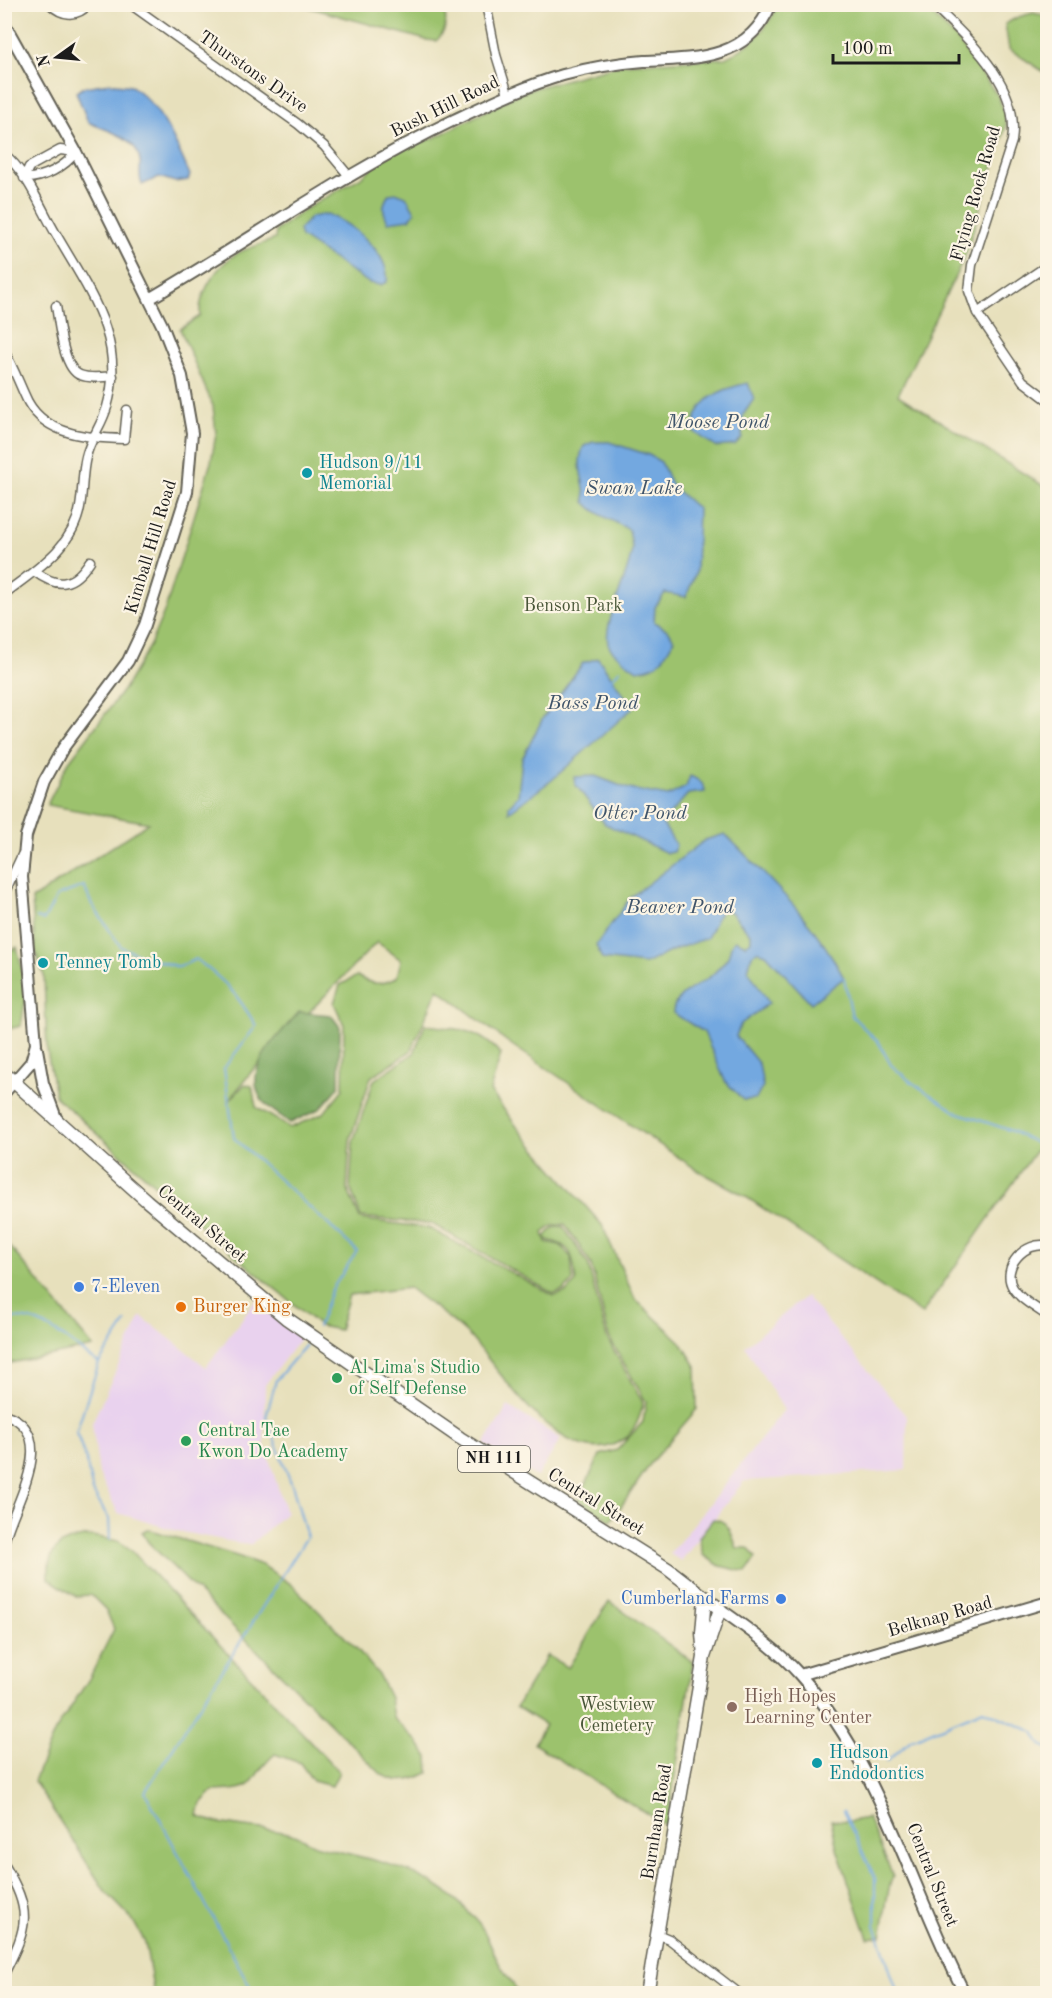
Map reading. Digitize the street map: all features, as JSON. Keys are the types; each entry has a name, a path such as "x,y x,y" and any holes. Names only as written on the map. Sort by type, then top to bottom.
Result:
{"main road":[{"name":"Central Street","path":"4,1073 10,1083 56,1118 147,1201 286,1318 460,1438 668,1569 720,1609"},
{"name":"Burnham Road","path":"704,1657 702,1633 705,1597"},
{"name":"Burnham Road","path":"647,1994 704,1657 720,1609"}],"street":[{"path":"50,4 56,10 71,15 78,13 89,4"},
{"name":"Thurstons Drive","path":"130,4 298,124 324,146 349,176"},
{"path":"486,4 496,55 508,94"},
{"name":"Bush Hill Road","path":"149,299 349,176 424,134 508,94 545,80 594,68 643,61 692,59 721,53 740,44 755,31 771,4"},
{"name":"Flying Rock Road","path":"932,4 963,34 989,66 1008,95 1014,116 1012,141 970,274 970,297 977,313 1023,381 1047,400"},
{"name":"Kimball Hill Road","path":"4,23 76,152 177,361 186,394 192,453 187,492 145,625 117,677 53,765 36,801 23,854 23,897 36,1044 31,1062 10,1083 4,1093"},
{"path":"24,178 29,167 60,150 76,152"},
{"path":"24,178 34,178 68,162 76,152"},
{"path":"4,154 24,178 105,319 112,349 113,376 107,408 84,465 80,506 73,529 62,546 4,594"},
{"path":"977,313 1047,265"},
{"path":"56,306 68,363 74,372 89,377 113,376"},
{"path":"4,351 34,411 63,431 93,438 124,439 127,410"},
{"path":"34,571 48,581 60,584 79,576 90,561"},
{"path":"4,894 23,854"},
{"path":"36,1044 44,1083 56,1118"},
{"path":"1047,1246 1036,1245 1023,1251 1015,1261 1010,1275 1012,1286 1019,1294 1047,1316"},
{"path":"4,1414 19,1421 26,1429 34,1450 31,1467 4,1543"},
{"name":"Belknap Road","path":"800,1675 835,1662 842,1664 1047,1602"},
{"name":"Central Street","path":"720,1609 762,1640 800,1675 849,1742 874,1785 936,1933 965,1994"},
{"path":"4,1864 24,1900 25,1910 23,1930 4,1974"},
{"path":"657,1934 669,1939 740,1994"}],"shaded area":[{"path":"806,1296 907,1417 906,1470 744,1481 681,1561 670,1554 784,1410 745,1346"},
{"path":"257,1299 302,1336 265,1385 264,1443 286,1513 250,1545 177,1531 118,1513 99,1474 92,1423 141,1316 206,1367"},
{"path":"508,1406 561,1439 537,1477 484,1444"}],"green space":[{"path":"300,5 394,5 445,12 443,32 436,41 426,40"},
{"name":"Benson Park","path":"778,5 922,5 957,39 998,96 1005,114 1006,126 966,254 898,395 1047,488 1048,1133 922,1314 740,1193 699,1171 509,1043 438,989 411,1051 371,1077 350,1140 347,1188 360,1219 429,1228 554,1296 566,1292 576,1282 573,1259 567,1249 545,1237 553,1228 563,1226 588,1264 607,1338 643,1403 640,1416 630,1434 613,1445 592,1447 572,1441 552,1429 514,1391 470,1337 409,1288 349,1295 339,1330 320,1326 233,1254 55,1096 47,1050 44,976 35,949 32,899 149,823 47,805 68,763 124,689 150,645 166,607 211,462 216,434 213,406 180,329 200,316 204,293 217,271 238,253 275,239 276,231 304,210 360,178 391,152 434,138 524,91 623,64 725,58 750,43 774,14","holes":["377,942 401,960 397,977 392,980 377,983 357,976 340,985 334,1003 344,1025 343,1089 324,1113 290,1128 256,1107 252,1086 245,1084 227,1103 252,1071"]},
{"path":"1033,13 1047,16 1047,74 1009,49 1005,24"},
{"path":"17,947 27,990 21,1026 5,1030 4,956"},
{"path":"299,1012 331,1015 340,1027 339,1087 320,1109 290,1123 261,1099 256,1087 256,1075 266,1052"},
{"path":"425,1025 475,1034 501,1054 490,1091 521,1132 602,1225 635,1299 681,1342 696,1366 697,1409 653,1460 611,1521 578,1500 600,1455 617,1450 643,1422 646,1402 609,1337 591,1264 565,1224 552,1226 543,1233 546,1242 560,1245 571,1257 573,1281 564,1290 554,1294 432,1224 361,1217 350,1187 353,1142 374,1080 414,1053"},
{"path":"5,1241 93,1347 5,1364"},
{"path":"713,1519 726,1525 737,1548 748,1548 756,1558 746,1572 720,1566 703,1555 699,1537"},
{"path":"147,1529 262,1565 291,1584 358,1650 378,1674 390,1698 393,1718 417,1741 428,1757 429,1773 406,1780 395,1780 382,1775 148,1542 142,1532"},
{"path":"92,1536 118,1541 130,1549 339,1772 332,1786 313,1781 300,1763 275,1754 247,1786 240,1789 213,1791 201,1803 198,1816 228,1824 292,1834 317,1846 386,1864 425,1879 461,1904 478,1922 499,1963 519,1993 154,1993 145,1942 132,1919 105,1891 34,1781 54,1733 89,1679 114,1629 106,1610 91,1595 75,1596 49,1579 50,1559 58,1547 72,1539"},
{"name":"Westview Cemetery","path":"609,1601 693,1662 667,1826 534,1744 545,1725 516,1707 547,1655 568,1668"},
{"path":"868,1818 893,1876 888,1891 881,1936 868,1938 837,1849 831,1820 850,1821"}],"water":[{"path":"110,83 133,87 152,105 160,115 179,151 190,175 188,180 175,182 159,177 142,185 140,161 133,146 120,136 88,122 76,92 84,87"},
{"path":"398,193 406,196 415,212 410,219 388,222 384,211 385,201 389,194"},
{"path":"327,214 358,232 376,250 386,271 387,282 380,285 369,283 301,237 299,230 311,217"},
{"name":"Moose Pond","path":"748,383 754,399 743,415 742,438 735,445 716,447 693,431 699,410 705,403 728,388"},
{"name":"Swan Lake","path":"593,442 609,442 649,455 661,462 672,486 698,509 696,572 686,597 665,593 655,607 654,622 669,631 674,640 656,665 645,669 637,670 618,656 609,646 607,638 632,546 629,530 600,514 585,502 580,460 584,446"},
{"name":"Bass Pond","path":"598,658 633,708 552,780 509,812 509,806 518,796 522,759 543,718 583,663"},
{"name":"Otter Pond","path":"595,776 629,789 668,796 686,787 690,776 702,784 705,792 688,794 662,823 676,845 673,852 667,853 605,824 575,784 574,777"},
{"name":"Beaver Pond","path":"725,834 805,919 844,978 811,1003 766,954 758,951 752,955 748,970 769,1003 741,1024 736,1036 759,1064 763,1086 756,1099 743,1100 725,1081 704,1032 673,1013 674,1006 682,996 712,975 723,964 735,940 746,945 751,941 751,935 730,911 721,910 707,938 676,949 645,964 602,959 596,945 631,897 705,840"}],"waterway":[{"path":"612,678 620,670"},
{"path":"37,918 44,920 57,896 84,886 91,903 121,947 147,958 179,967 196,959 223,982 243,1005 256,1026 224,1068 234,1138 357,1251 331,1291 318,1327"},
{"path":"844,978 852,1016 879,1043 891,1065 910,1081 956,1112 1012,1131 1048,1149"},
{"path":"4,1319 19,1318 44,1325 99,1363"},
{"path":"110,1539 109,1519 93,1492 86,1460 76,1432 99,1363 126,1322"},
{"path":"254,1994 145,1792 307,1537 293,1488 266,1417 276,1380 306,1345"},
{"path":"886,1762 911,1740 983,1710 1034,1732 1041,1745 1048,1748"},
{"path":"843,1811 875,1878 875,1925 898,1994"}],"place":[{"name":"Hudson 9/11 Memorial","path":"307,473"},
{"name":"Tenney Tomb","path":"43,963"},
{"name":"7-Eleven","path":"79,1287"},
{"name":"Burger King","path":"181,1307"},
{"name":"Al Lima's Studio of Self Defense","path":"337,1378"},
{"name":"Central Tae Kwon Do Academy","path":"186,1441"},
{"name":"Cumberland Farms","path":"781,1599"},
{"name":"High Hopes Learning Center","path":"732,1707"},
{"name":"Hudson Endodontics","path":"817,1763"}]}
